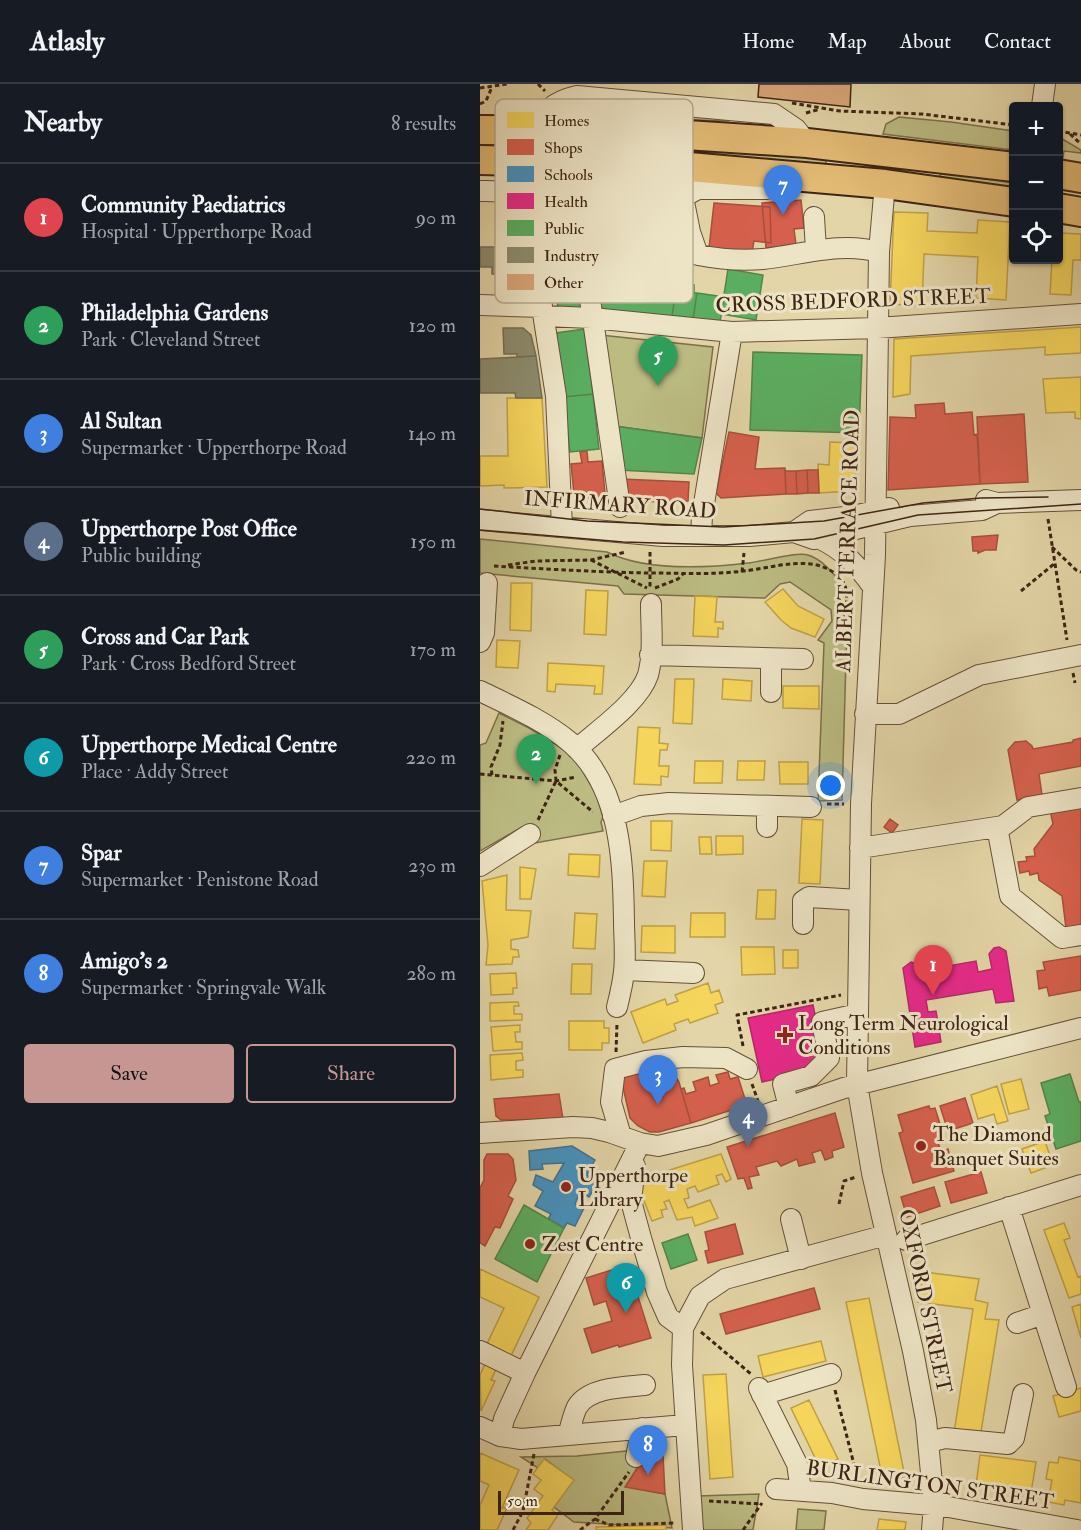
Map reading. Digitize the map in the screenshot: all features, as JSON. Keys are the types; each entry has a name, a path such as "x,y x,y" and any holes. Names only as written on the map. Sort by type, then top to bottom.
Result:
{"highway":[{"path":"480,130 495,130"},
{"path":"693,134 807,142 1009,166"},
{"path":"885,184 889,174 910,154"},
{"path":"480,160 495,160"},
{"path":"693,167 885,184 1009,201"},
{"path":"1063,175 1081,178"},
{"path":"1063,209 1081,212"}],"street":[{"path":"1043,102 1045,84"},
{"path":"693,192 698,189 767,189 784,174"},
{"name":"ALBERT TERRACE ROAD","path":"857,1084 860,848 876,517 879,252 885,184"},
{"path":"814,217 816,250"},
{"path":"693,241 698,255 722,260 763,259 816,250 863,247 879,252"},
{"path":"542,303 556,396 562,527"},
{"path":"590,303 620,507"},
{"name":"CROSS BEDFORD STREET","path":"480,305 732,332 877,328 1081,314"},
{"path":"701,536 702,516 732,332"},
{"name":"INFIRMARY ROAD","path":"794,532 810,521 853,516 910,516 982,510 997,503 1081,500"},
{"name":"INFIRMARY ROAD","path":"480,520 650,535 748,536 794,532 814,539 876,517"},
{"path":"818,538 831,544 848,557 858,566 873,587"},
{"path":"480,642 484,633 489,574"},
{"path":"573,746 625,706 640,690 648,674 651,597"},
{"path":"650,655 803,658"},
{"path":"865,714 899,714 979,675 1075,657"},
{"path":"771,658 771,692"},
{"path":"480,691 550,728 573,746 594,771 603,787 617,831 623,894 624,970 617,1007"},
{"path":"860,848 1003,826 1028,807 1081,798"},
{"path":"614,818 641,806 669,803 811,807"},
{"path":"767,806 767,826"},
{"path":"997,826 1011,896 1062,939 1081,935"},
{"path":"480,866 530,834"},
{"path":"803,924 803,902 809,897 859,900"},
{"path":"624,970 694,973"},
{"path":"789,1107 783,1084 811,1076 829,1058 822,1022 858,1014"},
{"path":"480,1133 573,1127 592,1128 640,1143 658,1146 706,1135 857,1084 1081,1028"},
{"path":"621,1136 611,1102 615,1069 646,1061 683,1057 726,1058 747,1069"},
{"name":"OXFORD STREET","path":"857,1084 872,1173 913,1351 929,1442 934,1505 932,1530"},
{"path":"500,1436 504,1419 525,1373 640,1143"},
{"path":"640,1143 631,1201 657,1292 668,1317 683,1328"},
{"path":"906,1240 1081,1185"},
{"path":"1009,1207 1066,1387"},
{"path":"791,1219 801,1258"},
{"path":"693,1526 685,1425 683,1328 700,1296 725,1279 886,1235"},
{"path":"1017,1323 1043,1314"},
{"path":"480,1351 525,1373"},
{"path":"801,1490 797,1464 761,1392 831,1374"},
{"path":"568,1435 578,1407 585,1399 607,1389 645,1385"},
{"path":"929,1442 945,1438 1008,1444 1014,1438 1023,1394"},
{"path":"480,1427 500,1436 521,1439 685,1425"},
{"path":"636,1457 642,1428"},
{"name":"BURLINGTON STREET","path":"776,1489 934,1505 1065,1529"}],"path":[{"path":"480,88 507,84"},
{"path":"480,104 486,101 492,87"},
{"path":"821,108 840,111 922,114 1009,124"},
{"path":"1063,132 1081,135"},
{"path":"1068,133 1081,144"},
{"path":"1047,502 1054,564 1075,657 1075,683"},
{"path":"489,574 502,566 536,561 591,560 624,553 650,535"},
{"path":"1051,546 1081,572"},
{"path":"591,560 651,597"},
{"path":"649,564 651,597"},
{"path":"502,566 682,574 742,572 789,564 806,564 834,572 845,583 847,590 846,611 850,622 848,678"},
{"path":"1022,591 1054,564"},
{"path":"651,597 682,574"},
{"path":"492,774 491,767 500,745 505,704"},
{"path":"530,834 555,780 559,756 573,746"},
{"path":"480,774 555,780 606,823 614,818"},
{"path":"763,1116 747,1069 737,1016 858,992"},
{"path":"615,1069 617,1007"},
{"path":"839,1204 844,1181 872,1173"},
{"path":"683,1328 698,1328 750,1372 761,1392"},
{"path":"831,1374 863,1499"},
{"path":"513,1530 523,1511 537,1438"},
{"path":"580,1530 595,1519 614,1496 636,1457"},
{"path":"743,1530 761,1504 776,1489"},
{"path":"690,1500 761,1504"},
{"path":"595,1519 609,1526 693,1526"}],"green space":[{"path":"693,115 726,118 728,121 693,120"},
{"path":"899,117 1009,130 1009,150 883,134 886,124"},
{"path":"1063,139 1081,150 1081,153 1064,151 1063,157"},
{"path":"693,150 826,159 826,168 713,159 693,152"},
{"path":"941,172 1009,182 1009,190 939,179"},
{"path":"600,335 713,347 702,438 614,426"},
{"path":"480,539 607,552 622,558 657,565 695,567 731,565 796,554 808,555 818,560 842,584 840,602 847,624 842,800 818,801 824,643 818,640 832,621 831,610 790,582 780,584 765,598 624,594 618,586 480,573"},
{"path":"499,713 568,752 578,763 596,794 603,817 601,822 603,831 535,843 522,827 480,851 480,745 486,743"},
{"path":"626,1451 640,1463 626,1486 665,1494 672,1528 574,1522 554,1507 573,1480 545,1459 538,1468 521,1457 577,1456"},
{"path":"759,1494 753,1530 699,1530 698,1496"},
{"path":"798,1509 826,1511 824,1530 796,1530"}],"building: Homes":[{"path":"894,212 928,213 927,231 977,233 978,220 1009,222 1006,300 976,298 978,257 924,254 922,306 890,304"},
{"path":"1063,233 1081,234 1081,260 1073,260 1071,295 1050,294 1052,264 1063,264"},
{"path":"1081,327 1081,353 1045,355 1045,347 911,356 910,394 893,397 894,339"},
{"path":"1081,377 1081,419 1075,418 1075,412 1046,413 1043,379"},
{"path":"507,398 542,398 547,487 480,486 480,456 508,456"},
{"path":"830,442 855,443 856,488 853,491 819,493 818,464 829,465"},
{"path":"511,583 532,583 531,631 510,630"},
{"path":"783,589 798,606 824,619 815,637 791,628 765,602"},
{"path":"586,590 608,591 606,635 584,634"},
{"path":"695,596 717,597 715,622 723,622 723,629 718,628 718,637 693,636"},
{"path":"497,640 520,641 518,668 496,667"},
{"path":"548,663 604,666 602,694 594,694 595,686 556,684 555,692 547,691"},
{"path":"675,679 694,679 692,724 673,723"},
{"path":"723,679 752,681 751,701 722,699"},
{"path":"783,686 819,686 819,709 783,708"},
{"path":"638,727 660,728 659,743 668,744 667,750 660,750 659,766 669,766 668,777 661,776 661,785 634,784"},
{"path":"695,761 723,761 722,783 694,783"},
{"path":"738,761 765,761 764,780 737,780"},
{"path":"779,762 808,762 808,784 780,784"},
{"path":"802,819 823,820 820,884 799,883"},
{"path":"651,821 672,821 671,851 651,850"},
{"path":"716,836 743,836 743,854 716,855"},
{"path":"699,837 711,837 712,854 700,854"},
{"path":"569,854 600,855 599,877 568,875"},
{"path":"644,861 667,861 665,897 642,896"},
{"path":"520,867 536,869 531,899 520,899"},
{"path":"507,875 506,910 531,911 528,937 511,940 511,949 518,950 519,957 513,957 512,964 486,965 488,945 482,881"},
{"path":"758,890 776,890 775,919 756,919"},
{"path":"575,913 597,914 595,949 573,948"},
{"path":"691,913 725,913 725,937 690,937"},
{"path":"642,926 675,926 675,953 641,952"},
{"path":"741,947 774,947 775,974 742,975"},
{"path":"783,950 798,950 798,968 783,968"},
{"path":"572,964 592,964 591,994 571,994"},
{"path":"516,973 517,988 513,988 513,994 491,995 490,974"},
{"path":"708,983 711,993 719,990 723,1002 715,1005 718,1013 690,1023 688,1019 674,1024 676,1030 643,1043 631,1012 665,999 667,1005 678,1001 675,995"},
{"path":"518,1002 519,1006 514,1006 514,1014 522,1014 522,1020 490,1021 490,1003"},
{"path":"569,1021 604,1021 604,1028 609,1028 609,1043 602,1043 602,1050 569,1050"},
{"path":"520,1025 520,1032 515,1032 516,1042 522,1042 522,1049 493,1051 491,1027"},
{"path":"522,1053 523,1060 516,1061 516,1070 523,1070 523,1077 491,1080 490,1055"},
{"path":"1021,1079 1029,1109 1009,1114 1001,1084"},
{"path":"997,1086 1008,1121 997,1124 994,1114 978,1119 971,1095"},
{"path":"1045,1141 1053,1165 1031,1173 1022,1149"},
{"path":"721,1154 731,1179 726,1182 722,1174 716,1176 719,1184 698,1192 695,1186 687,1189 689,1198 684,1199 688,1208 710,1200 718,1218 695,1226 692,1217 677,1220 669,1200 664,1202 667,1209 661,1210 663,1217 652,1221 641,1193 644,1178"},
{"path":"1064,1223 1070,1238 1064,1240 1078,1277 1081,1276 1081,1294 1069,1298 1044,1230"},
{"path":"480,1269 539,1297 510,1358 486,1346 504,1308 480,1297"},
{"path":"924,1272 979,1279 975,1300 988,1303 985,1319 999,1320 980,1438 954,1433 973,1309 918,1302"},
{"path":"869,1298 905,1477 883,1481 846,1302"},
{"path":"1081,1304 1081,1338 1072,1307"},
{"path":"821,1341 826,1361 763,1377 758,1356"},
{"path":"485,1364 496,1369 491,1380 495,1381 481,1411 480,1375"},
{"path":"726,1374 733,1477 710,1479 703,1375"},
{"path":"1081,1388 1081,1411 1059,1417 1053,1396"},
{"path":"809,1400 838,1459 820,1468 791,1408"},
{"path":"480,1453 519,1470 502,1508 507,1508 497,1530 480,1530 480,1505 489,1485 480,1481"},
{"path":"980,1455 1036,1462 1031,1493 976,1485"},
{"path":"1059,1457 1081,1461 1081,1503 1065,1500 1064,1505 1048,1502 1052,1480 1046,1479 1049,1462 1058,1463"},
{"path":"544,1459 574,1480 552,1510 558,1515 548,1530 526,1530 531,1523 527,1518 543,1496 534,1489 541,1480 533,1474"},
{"path":"879,1519 906,1522 905,1530 877,1530"},
{"path":"666,1525 666,1530 596,1530 596,1527"}],"building: Shops":[{"path":"801,200 804,228 794,229 796,245 766,248 762,203"},
{"path":"714,203 770,207 771,243 754,241 752,253 709,248"},
{"path":"944,403 945,414 972,412 974,435 977,434 980,484 888,490 890,417 916,418 915,405"},
{"path":"1024,414 1028,482 980,484 977,417"},
{"path":"729,432 759,437 755,469 785,468 786,494 721,498 716,493"},
{"path":"587,451 588,462 602,461 605,494 602,498 579,498 574,494 571,464 582,463 580,452"},
{"path":"807,470 818,470 819,493 808,493"},
{"path":"807,470 808,493 797,494 796,471"},
{"path":"785,471 796,471 797,494 786,494"},
{"path":"621,479 689,482 688,501 622,502"},
{"path":"998,535 996,550 985,550 978,553 978,551 973,551 972,537"},
{"path":"1081,738 1081,766 1039,774 1042,795 1017,800 1008,750 1015,742 1026,741 1033,749 1073,742"},
{"path":"1081,805 1081,925 1066,928 1062,896 1039,880 1038,873 1030,875 1029,871 1020,873 1018,862 1027,861 1026,857 1035,856 1034,849 1053,824 1050,810"},
{"path":"890,819 898,825 892,833 884,827"},
{"path":"1081,956 1081,990 1049,996 1047,987 1039,989 1037,971 1045,970 1043,962"},
{"path":"668,1064 679,1082 691,1123 659,1132 650,1132 638,1126 630,1118 620,1074 645,1069 647,1074 654,1073 657,1088 650,1090 657,1098 663,1097 661,1087 670,1082 664,1076 662,1065"},
{"path":"728,1072 730,1079 738,1077 747,1105 691,1123 681,1089 684,1088 686,1094 696,1091 693,1082 708,1077 710,1086 719,1083 716,1075"},
{"path":"559,1094 563,1119 501,1120 496,1116 494,1099"},
{"path":"965,1098 973,1123 948,1131 940,1106"},
{"name":"The Diamond Banquet Suites","path":"929,1106 930,1109 935,1108 945,1140 938,1142 941,1152 948,1149 954,1171 913,1183 899,1133 903,1132 898,1115"},
{"path":"835,1113 844,1147 832,1151 833,1157 825,1160 821,1150 812,1153 815,1162 799,1166 797,1159 781,1166 777,1161 756,1167 759,1175 749,1177 752,1188 748,1189 744,1178 738,1179 727,1147"},
{"path":"487,1154 508,1154 513,1159 516,1180 508,1196 513,1199 500,1228 495,1227 485,1246 480,1243 480,1188 484,1180 484,1160"},
{"path":"981,1172 987,1193 951,1203 945,1182"},
{"path":"934,1187 940,1206 907,1217 901,1197"},
{"path":"735,1224 743,1254 708,1263 705,1251 709,1250 705,1232"},
{"path":"628,1265 651,1338 592,1353 584,1329 612,1321 606,1301 594,1305 586,1278"},
{"path":"814,1288 820,1309 726,1334 720,1314"},
{"path":"654,1449 663,1455 665,1494 625,1487 647,1454"}],"building: Schools":[{"name":"Upperthorpe Library","path":"572,1146 595,1160 587,1175 598,1182 589,1197 580,1192 575,1204 584,1208 575,1226 567,1223 564,1228 548,1219 551,1214 535,1206 543,1191 533,1185 536,1175 553,1182 564,1163 542,1164 543,1169 530,1170 529,1151"}],"building: Health":[{"path":"999,947 1006,951 1014,1001 996,1003 993,989 926,1000 928,1012 936,1011 941,1042 915,1047 903,968 911,962 921,965 923,980 937,977 936,968 976,961 978,972 992,969 989,954 994,948"},
{"name":"Long Term Neurological Conditions","path":"813,1005 823,1053 808,1072 762,1082 748,1018"}],"building: Public":[{"path":"728,269 763,275 756,320 721,314"},
{"path":"694,285 694,293 697,293 693,319 672,316 674,303 693,303"},
{"path":"697,293 724,297 720,322 693,319"},
{"path":"557,303 581,303 575,314 558,309"},
{"path":"596,303 674,303 672,316 597,313"},
{"path":"584,329 593,394 564,397 556,333"},
{"path":"753,352 862,355 859,433 750,430"},
{"path":"593,394 599,449 570,452 564,397"},
{"path":"614,426 702,438 694,474 619,470"},
{"path":"1070,1074 1079,1102 1081,1102 1081,1141 1056,1149 1045,1116 1050,1114 1041,1083"},
{"name":"Zest Centre","path":"524,1205 564,1228 537,1282 495,1259"},
{"path":"688,1234 697,1260 671,1269 662,1243"}],"building: Industry":[{"path":"480,247 495,247 495,274 492,274 492,267 480,267"},
{"path":"503,328 523,328 531,335 536,356 517,357 517,354 504,354"},
{"path":"536,356 542,398 516,398 515,393 480,393 480,359"}],"building: Other":[{"path":"759,84 851,84 850,107 758,97"}],"tram line":[{"path":"480,509 587,521 723,527 824,521 923,503 981,498 1048,497"},
{"path":"480,530 623,542 724,545 814,539 918,515 1081,504"}],"place":[{"name":"Spar","path":"783,215"},
{"name":"Cross and Car Park","path":"658,386"},
{"name":"Philadelphia Gardens","path":"536,784"},
{"name":"Community Paediatrics","path":"933,995"},
{"name":"Long Term Neurological Conditions","path":"785,1035"},
{"name":"Al Sultan","path":"658,1105"},
{"name":"The Diamond Banquet Suites","path":"921,1146"},
{"name":"Upperthorpe Post Office","path":"748,1147"},
{"name":"Upperthorpe Library","path":"566,1187"},
{"name":"Zest Centre","path":"530,1244"},
{"name":"Upperthorpe Medical Centre","path":"626,1313"},
{"name":"Amigo's 2","path":"648,1475"}]}
